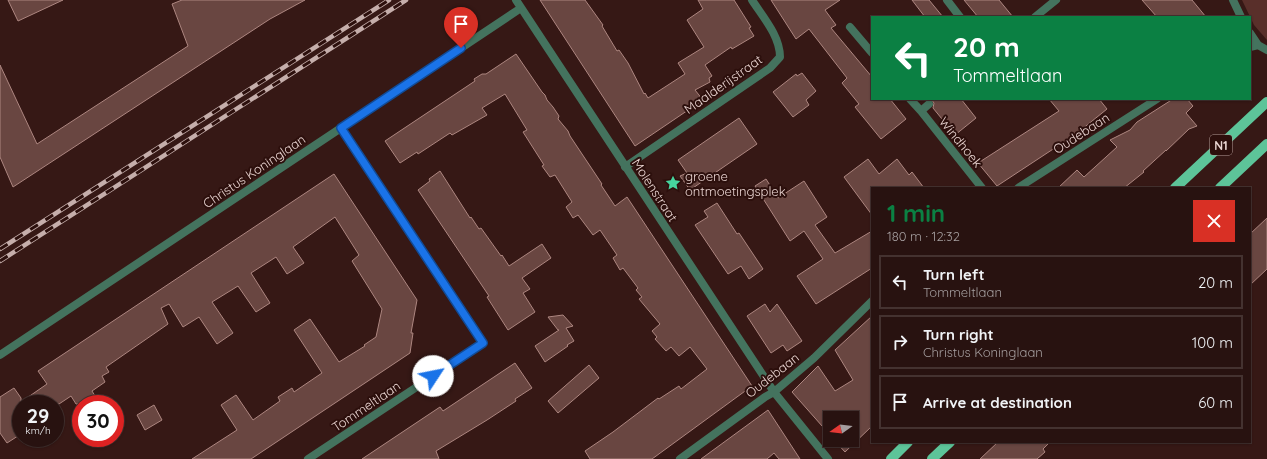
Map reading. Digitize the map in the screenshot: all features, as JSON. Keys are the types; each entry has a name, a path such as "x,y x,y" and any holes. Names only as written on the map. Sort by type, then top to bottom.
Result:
{"main road":[{"name":"N1","path":"1176,187 1267,102"},
{"name":"N1","path":"1221,187 1267,144"},
{"path":"891,459 907,443"},
{"path":"932,459 949,443"}],"street":[{"name":"Molenstraat","path":"516,0 774,392 828,459"},
{"name":"Maalderijstraat","path":"625,167 770,68 780,57 780,49 775,36 752,0"},
{"path":"946,0 959,16"},
{"path":"1036,16 1056,0"},
{"path":"1233,0 1241,16"},
{"name":"Christus Koninglaan","path":"0,355 521,8"},
{"path":"850,27 871,52"},
{"path":"1251,36 1254,46 1267,50"},
{"name":"Windhoek","path":"911,100 981,187"},
{"name":"Oudebaan","path":"1020,187 1155,100"},
{"path":"920,111 929,104"},
{"name":"Tommeltlaan","path":"308,459 483,343 341,128"},
{"name":"Oudebaan","path":"680,459 774,392 814,358 871,303"}],"shaded area":[{"path":"1242,0 1267,0 1267,40 1254,25"}],"building":[{"path":"8,0 63,0 18,21"},
{"path":"182,0 305,0 270,19 13,187 0,157 0,65 37,144 188,46 172,4"},
{"path":"540,0 585,0 603,25 602,26 617,51 619,50 628,63 644,94 645,93 648,98 685,74 678,63 704,47 687,20 703,9 698,0 734,0 751,27 749,28 754,36 732,49 731,47 705,65 712,76 709,78 710,82 695,90 703,100 635,146"},
{"path":"771,0 840,0 825,10 836,25 831,28 871,76 871,100 891,100 906,119 881,139 855,107 859,104 842,83 847,78 809,29 796,39"},
{"path":"912,0 929,0 942,16 924,16"},
{"path":"964,0 999,0 1012,16 977,16"},
{"path":"1142,0 1192,0 1205,16 1156,16"},
{"path":"516,54 559,116 558,119 568,131 615,206 627,197 752,386 652,459 590,459 585,451 658,398 659,399 679,386 681,389 707,369 690,347 679,356 671,347 666,351 655,339 657,337 652,331 660,324 639,299 642,297 636,290 638,288 623,268 620,270 613,258 617,255 600,230 593,235 578,215 573,218 566,207 572,202 555,175 550,177 542,166 544,165 523,132 527,130 505,94 482,108 487,115 452,135 450,133 418,154 417,152 400,163 385,141 475,81 474,79 482,74 486,74"},
{"path":"802,73 816,91 806,100 809,105 793,117 773,92 796,74 797,76"},
{"path":"932,100 962,100 976,118 955,135 933,108 934,103"},
{"path":"1050,100 1100,100 1107,109 1076,134 997,186 978,163 1059,111"},
{"path":"1171,100 1188,100 1193,106 1186,113 1197,126 1189,129 1143,171 1144,172 1125,187 1059,187 1077,170 1084,177 1117,147 1110,140 1130,130 1137,122"},
{"path":"739,118 757,144 690,190 680,176 687,173 678,160"},
{"path":"868,159 879,174 897,159 909,175 912,172 923,187 871,187 871,214 844,177"},
{"path":"440,171 470,218 471,217 479,229 481,228 509,266 542,244 551,258 522,278 530,289 523,293 535,312 508,330 487,297 489,296 418,190"},
{"path":"334,174 417,300 411,333 413,333 410,353 251,459 192,459 237,430 221,405 236,395 253,420 280,401 278,397 292,388 294,392 322,373 294,330 310,319 339,362 365,346 364,345 376,337 382,309 352,261 359,255 335,217 293,247 304,263 287,274 276,257 251,273 270,303 256,312 238,286 212,302 233,333 217,344 199,317 183,327 169,304 161,308 168,324 106,367 109,372 102,376 105,382 92,391 94,395 72,395 72,398 71,396 64,401 64,395 31,395 47,384 38,371"},
{"path":"766,179 778,198 804,181 827,217 815,225 835,253 871,232 871,269 816,304 797,276 823,259 804,231 790,241 755,186"},
{"path":"717,203 737,234 739,233 763,269 749,279 741,266 728,274 695,225 708,217 704,211"},
{"path":"1267,218 1267,269 1251,284 1251,233"},
{"path":"765,304 770,312 777,304 802,341 787,351 783,345 771,353 747,316"},
{"path":"563,315 573,326 566,328 574,341 545,362 535,346 559,330 548,317"},
{"path":"871,317 871,427 859,439 859,411 823,411 823,427 792,392 818,366 835,391 853,380 835,350"},
{"path":"515,363 532,388 515,399 516,401 436,451 439,459 362,459 440,407 443,411"},
{"path":"589,365 599,378 558,413 548,401"},
{"path":"14,388 19,395 12,395 12,440 7,443 0,433 0,397"},
{"path":"154,405 162,420 145,430 137,415"},
{"path":"768,410 800,459 779,459 774,453 767,459 701,459"},
{"path":"997,443 1049,443 1043,449 1045,452 1037,459 980,459"},
{"path":"840,447 850,447 845,452"}],"railway":[{"path":"0,249 389,0"},
{"path":"0,261 406,0"}],"place":[{"name":"groene ontmoetingsplek","path":"673,183"}],"route":[{"path":"433,376 483,343 341,128 461,48"}]}
